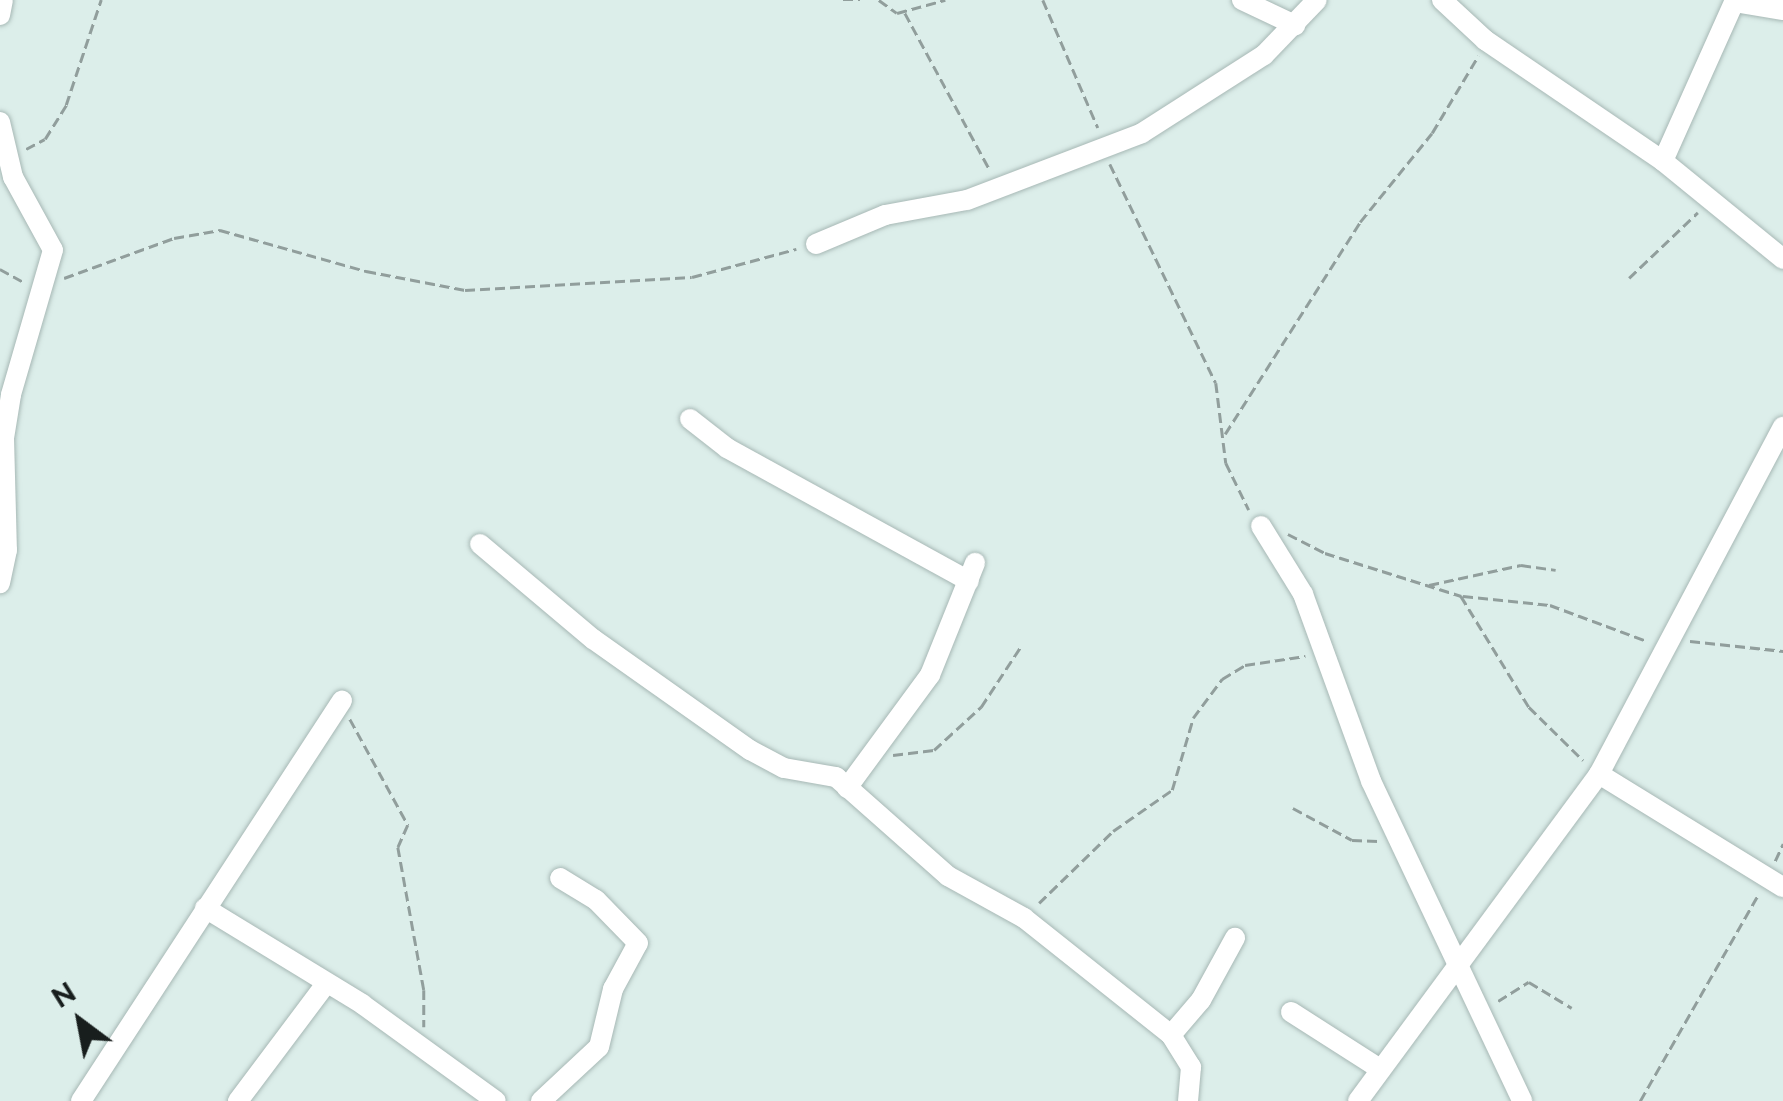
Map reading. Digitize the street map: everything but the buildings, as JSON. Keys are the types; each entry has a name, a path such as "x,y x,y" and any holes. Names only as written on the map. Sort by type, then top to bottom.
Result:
{"street":[{"path":"0,15 3,0"},
{"path":"1242,0 1295,25"},
{"path":"816,244 885,215 967,200 1105,148 1222,86 1295,25 1317,0"},
{"path":"1442,0 1485,40 1663,161 1782,258"},
{"path":"1663,161 1735,1 1783,10"},
{"path":"0,122 10,157 53,250 47,288 10,395 4,438 8,550 0,583"},
{"path":"690,419 727,448 972,572 930,675 847,788"},
{"path":"1358,1101 1458,958 1600,774 1675,641 1783,428"},
{"path":"1262,526 1303,594 1328,652 1371,781 1458,958 1522,1101"},
{"path":"480,544 593,639 750,750 784,768 836,777 948,876 1024,918 1170,1034 1192,1067 1188,1101"},
{"path":"81,1101 342,700"},
{"path":"1600,774 1775,882"},
{"path":"541,1101 599,1047 614,988 638,943 596,900 560,878"},
{"path":"206,908 423,1045 496,1101"},
{"path":"1170,1034 1201,1000 1235,938"},
{"path":"238,1101 324,984"},
{"path":"1291,1012 1380,1069"}],"path":[{"path":"10,157 45,140 66,105 102,0"},
{"path":"843,0 860,0"},
{"path":"878,0 905,13 1000,186"},
{"path":"905,13 945,0"},
{"path":"1043,0 1105,148 1216,383 1226,464 1262,526 1461,596 1550,605 1646,641 1783,651"},
{"path":"1224,435 1360,222 1432,133 1485,40"},
{"path":"1629,278 1710,201"},
{"path":"0,269 47,288 174,238 220,230 366,272 465,290 692,276 816,244"},
{"path":"1428,585 1522,565 1556,570"},
{"path":"1461,596 1529,707 1600,774"},
{"path":"871,755 934,750 981,707 1021,646"},
{"path":"1024,918 1113,830 1172,790 1193,718 1222,680 1245,666 1328,652"},
{"path":"342,700 408,826 398,847 424,990 423,1045"},
{"path":"1293,808 1368,844 1393,826"},
{"path":"1640,1101 1775,882"},
{"path":"1480,1012 1530,982 1572,1008"}]}
